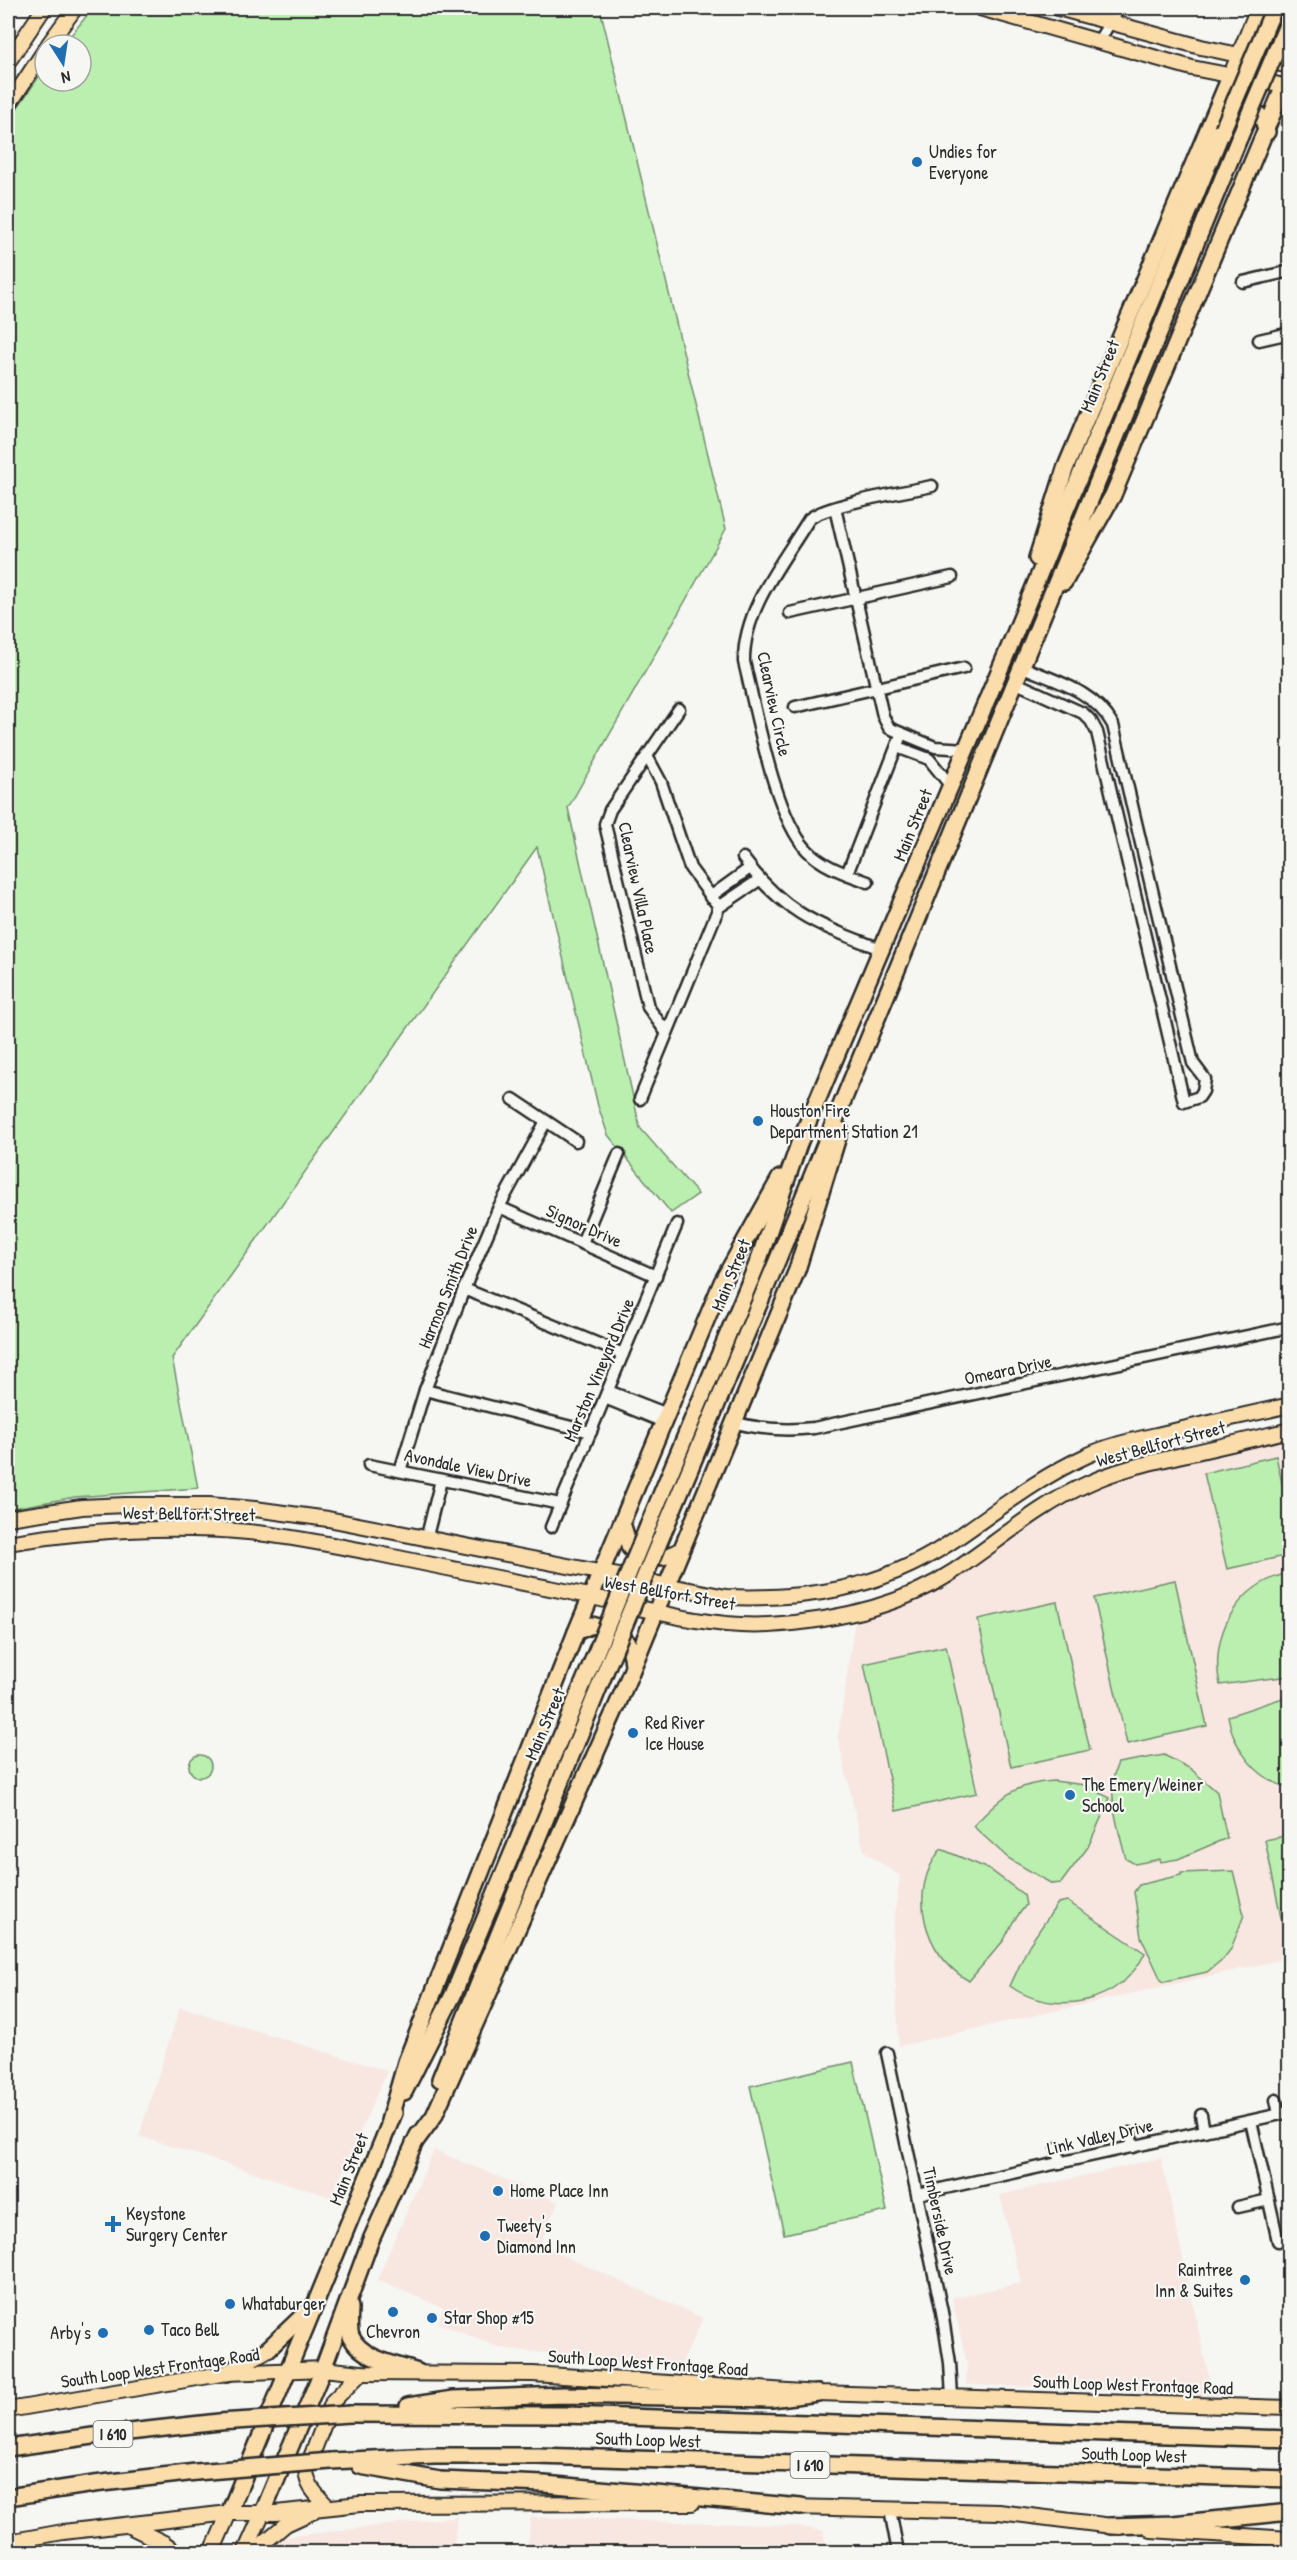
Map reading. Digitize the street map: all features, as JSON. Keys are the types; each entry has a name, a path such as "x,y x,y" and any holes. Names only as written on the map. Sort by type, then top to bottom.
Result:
{"highway":[{"name":"Main Street","path":"229,2513 390,2121 453,1995 595,1655 758,1262 800,1141 883,950 1274,8"},
{"name":"Main Street","path":"263,2512 323,2369 370,2242 414,2143 610,1660 1290,18"},
{"path":"1006,655 1065,469 1230,76"},
{"path":"1029,644 1113,495 1288,82"},
{"path":"1214,115 1228,109 1257,113 1263,120 1267,132"},
{"path":"414,2143 434,2116 493,1982 519,1931 633,1668 797,1270 869,1035"},
{"path":"390,2121 406,2062 576,1632 722,1282 800,1141"},
{"path":"622,1523 630,1548 657,1558 667,1557 680,1551"},
{"path":"576,1632 592,1625 613,1631 626,1638 632,1649 633,1668"},
{"path":"350,2297 350,2330 359,2348 370,2355 418,2372"},
{"path":"227,2373 268,2349 315,2304"},
{"path":"351,2414 454,2399 563,2395 771,2399 818,2392"},
{"name":"South Loop West","path":"8,2448 219,2422 351,2414 565,2415 1290,2439"},
{"name":"South Loop West","path":"8,2497 196,2472 331,2461 434,2456 537,2456 1290,2480"},
{"path":"331,2461 440,2480 544,2484 801,2507"},
{"path":"1110,2526 1173,2524 1290,2512"}],"main road":[{"path":"33,64 11,56 44,8"},
{"path":"57,33 75,8"},
{"path":"980,8 1098,42 1230,76 1288,82"},
{"path":"1058,8 1238,55 1290,66"},
{"path":"1230,76 1257,8"},
{"path":"1257,8 1259,23 1266,32 1290,36"},
{"path":"8,106 33,68"},
{"name":"West Bellfort Street","path":"8,1518 82,1507 125,1504 209,1505 255,1509 328,1520 726,1597 765,1599 808,1596 839,1591 885,1577 919,1561 1050,1474 1088,1455 1142,1438 1290,1405"},
{"name":"West Bellfort Street","path":"8,1543 47,1537 155,1528 251,1532 306,1540 591,1596 655,1612 721,1623 765,1625 843,1616 880,1606 913,1593 952,1572 1029,1516 1086,1484 1148,1463 1290,1430"},
{"path":"1142,1438 1148,1463"},
{"path":"251,1532 255,1509"},
{"path":"980,1521 995,1541"},
{"path":"421,1563 426,1540"},
{"path":"839,1591 843,1616"},
{"name":"South Loop West Frontage Road","path":"8,2410 227,2373 323,2369 361,2373 532,2374 818,2392 1290,2408"},
{"path":"327,2506 311,2490 306,2470 333,2401 361,2373"},
{"path":"8,2542 229,2513 383,2502 715,2503 890,2510 999,2511 1110,2526 1290,2540"},
{"path":"253,2553 286,2524 327,2506"},
{"name":"Main Street","path":"245,2553 263,2512"},
{"name":"Main Street","path":"212,2553 229,2513"},
{"path":"127,2525 164,2543 176,2553"}],"street":[{"path":"1098,42 1108,22 1119,8"},
{"path":"1243,282 1290,271"},
{"path":"1259,340 1290,333"},
{"name":"Clearview Circle","path":"868,882 837,870 808,851 788,821 764,744 744,662 744,648 749,626 762,596 809,519 815,514 835,508 932,486"},
{"path":"835,508 876,688 883,716 889,728 901,735 941,748 966,749"},
{"path":"790,613 952,577"},
{"path":"1014,682 1083,713 1097,732 1184,1102 1198,1097 1205,1086 1204,1078 1193,1063 1113,725 1095,700 1020,666"},
{"name":"Clearview Circle","path":"795,707 964,668"},
{"name":"Clearview Villa Place","path":"666,1032 648,1007 605,824 609,810 679,709"},
{"path":"847,874 901,735"},
{"path":"922,756 925,743"},
{"path":"897,747 929,759 950,785"},
{"path":"1103,759 1120,755"},
{"path":"647,756 661,782 690,868 719,907"},
{"path":"743,858 759,880 778,898 806,917 883,950"},
{"path":"710,897 750,868"},
{"path":"640,1100 719,907 759,880"},
{"path":"1138,910 1155,907"},
{"path":"1170,1043 1187,1039"},
{"path":"513,1099 576,1142"},
{"name":"Harmon Smith Drive","path":"400,1471 425,1390 464,1289 499,1207 545,1123"},
{"path":"582,1242 619,1154"},
{"name":"Signor Drive","path":"499,1207 656,1276"},
{"name":"Marston Vineyard Drive","path":"551,1527 677,1224"},
{"path":"464,1289 623,1354"},
{"name":"Omeara Drive","path":"733,1422 756,1429 791,1431 814,1428 1290,1327"},
{"path":"425,1390 591,1432"},
{"path":"606,1394 666,1418"},
{"name":"Avondale View Drive","path":"369,1465 560,1504"},
{"path":"426,1540 441,1480"},
{"name":"Timberside Drive","path":"887,2053 942,2312 950,2363 952,2397"},
{"path":"1276,2100 1285,2113"},
{"name":"Link Valley Drive","path":"918,2194 1285,2113"},
{"path":"1201,2115 1204,2131"},
{"path":"1251,2121 1278,2241"},
{"path":"1130,2133 1133,2147"},
{"path":"1057,2148 1060,2163"},
{"path":"1238,2207 1269,2200"},
{"path":"890,2510 898,2553"}],"shaded area":[{"name":"The Emery/Weiner School","path":"1289,1438 1289,1958 899,2046 893,1932 900,1876 864,1851 838,1738 855,1620 981,1562 1090,1485 1205,1453"},
{"path":"180,2007 387,2071 331,2197 139,2136"},
{"path":"434,2150 558,2202 539,2245 703,2318 681,2365 622,2362 500,2348 438,2323 444,2308 377,2280"},
{"path":"1161,2158 1213,2396 966,2385 967,2364 952,2298 1021,2283 1000,2195"},
{"path":"457,2517 453,2552 271,2552 280,2540 291,2536"},
{"path":"531,2517 797,2526 823,2531 827,2552 527,2552"}],"green space":[{"path":"93,8 600,8 726,529 568,808 640,1128 698,1194 671,1213 608,1135 598,1106 537,847 172,1358 198,1488 75,1497 8,1509 8,121 33,85 33,93 93,93 93,33 73,33"},
{"path":"1276,1456 1289,1514 1289,1555 1227,1569 1204,1473"},
{"path":"1289,1573 1289,1676 1220,1685 1219,1648 1223,1630 1231,1614 1241,1600 1255,1588"},
{"path":"1175,1580 1207,1726 1127,1744 1094,1598"},
{"path":"1057,1602 1090,1750 1011,1767 978,1619"},
{"path":"946,1646 977,1793 896,1811 864,1664"},
{"path":"1290,1696 1289,1788 1266,1777 1248,1761 1235,1739 1228,1716"},
{"path":"200,1755 208,1758 211,1766 208,1774 200,1777 192,1774 189,1766 192,1758"},
{"path":"1164,1755 1191,1769 1217,1792 1227,1838 1178,1859 1161,1862 1160,1859 1135,1864 1126,1859 1114,1811 1114,1773 1118,1763"},
{"path":"1054,1781 1085,1785 1110,1798 1088,1847 1061,1883 1052,1884 1008,1858 973,1826 1000,1800 1017,1789"},
{"path":"1289,1835 1290,1936 1285,1937 1265,1840"},
{"path":"941,1849 989,1869 1024,1895 1026,1905 1013,1922 1004,1940 969,1981 953,1970 940,1955 925,1921 923,1902 925,1884 931,1866"},
{"path":"1233,1871 1244,1915 1231,1949 1207,1972 1162,1982 1141,1937 1134,1892 1139,1885 1181,1875 1181,1873"},
{"path":"1067,1901 1145,1953 1134,1970 1120,1984 1104,1994 1066,2003 1027,1996 1010,1986 1029,1945 1058,1903"},
{"path":"853,2062 887,2211 784,2234 750,2086"}],"place":[{"name":"Undies for Everyone","path":"917,162"},
{"name":"Houston Fire Department Station 21","path":"758,1121"},
{"name":"Red River Ice House","path":"633,1733"},
{"name":"The Emery/Weiner School","path":"1070,1795"},
{"name":"Home Place Inn","path":"498,2191"},
{"name":"Keystone Surgery Center","path":"113,2224"},
{"name":"Tweety's Diamond Inn","path":"485,2236"},
{"name":"Raintree Inn & Suites","path":"1245,2280"},
{"name":"Whataburger","path":"230,2304"},
{"name":"Chevron","path":"393,2312"},
{"name":"Star Shop #15","path":"432,2318"},
{"name":"Taco Bell","path":"149,2330"},
{"name":"Arby's","path":"103,2333"}]}
